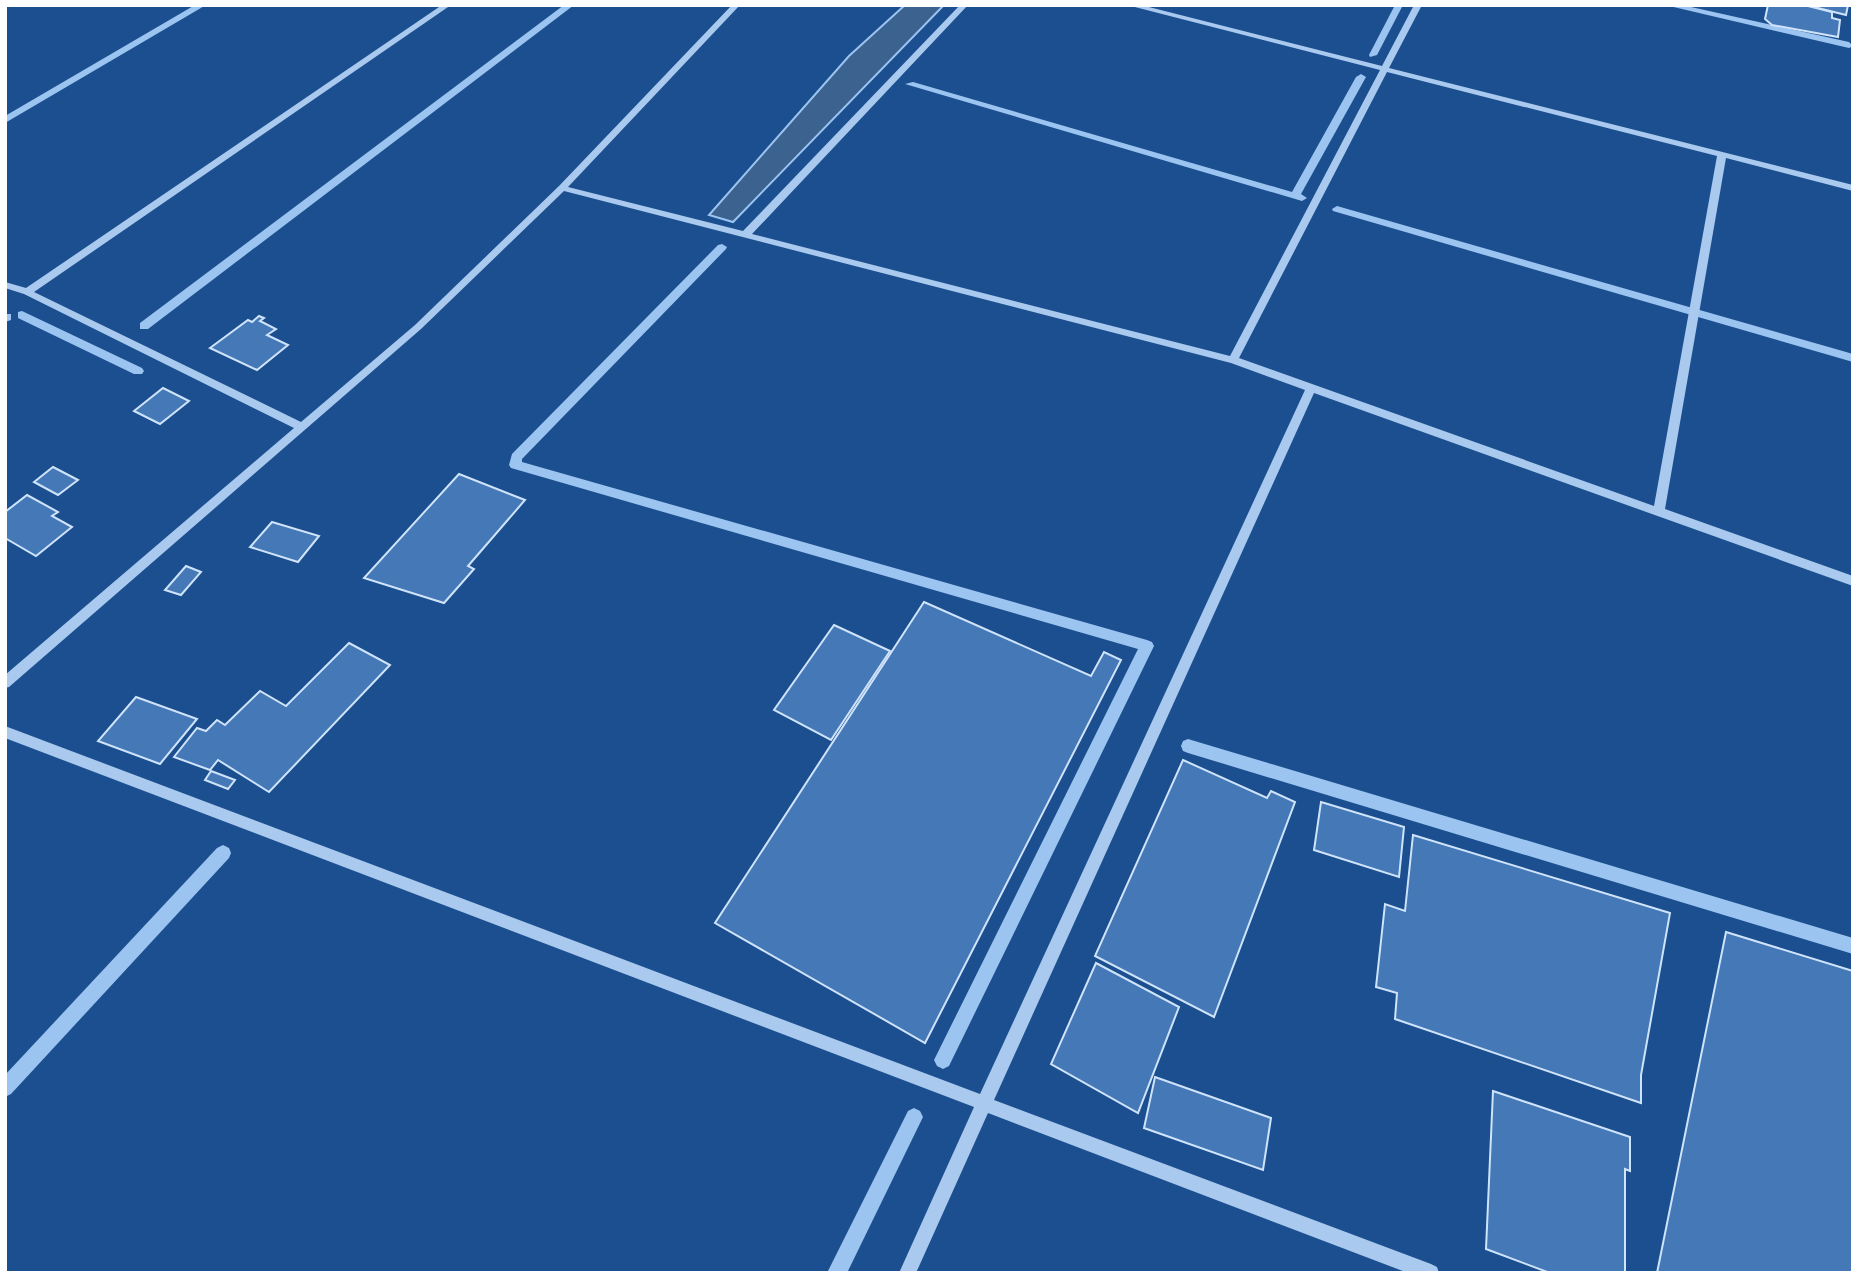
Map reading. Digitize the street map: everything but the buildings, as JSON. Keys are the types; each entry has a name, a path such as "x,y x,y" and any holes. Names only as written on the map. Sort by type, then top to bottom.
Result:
{"street":[{"path":"5,300 23,291 447,5"},
{"path":"5,683 418,327 562,188 736,5"},
{"path":"745,235 964,5"},
{"path":"1131,5 1853,188"},
{"path":"1233,360 1418,5"},
{"path":"1659,512 1722,155"},
{"path":"562,188 1233,360 1853,582"},
{"path":"5,285 23,291 303,428"},
{"path":"907,1273 988,1102 1311,388"},
{"path":"5,732 988,1102 1431,1273"}],"water":[{"path":"905,5 944,5 733,222 709,215 849,56"}],"waterway":[{"path":"5,120 202,5"},
{"path":"144,326 570,5"},
{"path":"1373,55 1399,5"},
{"path":"1669,5 1849,45"},
{"path":"1295,196 1361,77"},
{"path":"910,84 1295,196"},
{"path":"1295,196 1302,198"},
{"path":"1337,209 1853,358"},
{"path":"722,247 516,457 515,465 1147,646 943,1060"},
{"path":"22,315 138,371"},
{"path":"1188,746 1853,946"},
{"path":"5,1088 223,853"},
{"path":"837,1273 914,1117"}]}
